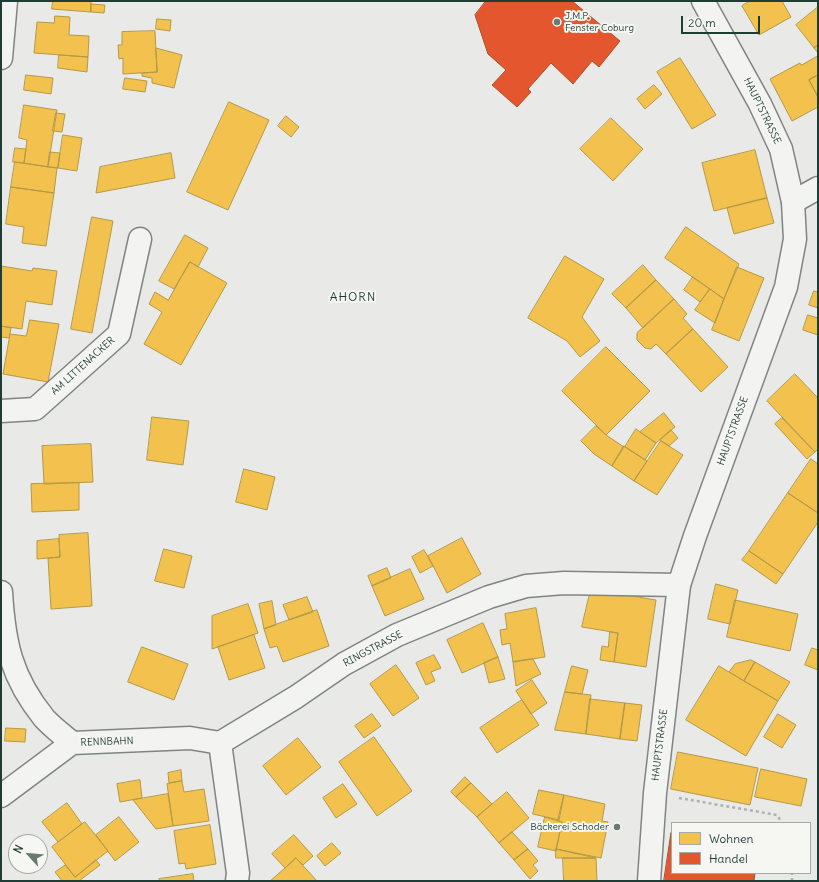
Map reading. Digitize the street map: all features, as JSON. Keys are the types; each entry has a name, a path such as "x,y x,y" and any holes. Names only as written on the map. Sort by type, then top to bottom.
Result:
{"street":[{"path":"1,58 6,1"},
{"name":"HAUPTSTRASSE","path":"649,881 655,793 679,585 697,529 786,287 795,239 793,202 781,150 760,104 704,1"},
{"path":"793,202 818,188"},
{"name":"AM LITTENACKER","path":"1,411 36,409 119,334 140,239"},
{"name":"RINGSTRASSE","path":"220,743 296,697 344,664 397,635 489,597 526,586 548,584 679,585"},
{"name":"RENNBAHN","path":"1,592 3,628 14,669 24,690 45,719 72,743 190,738 220,743"},
{"path":"1,796 72,743"},
{"path":"220,743 238,873 237,881"}],"path":[{"path":"655,793 777,815 781,822"}],"building: Wohnen":[{"path":"53,1 91,1 91,12 52,9"},
{"path":"750,1 782,1 791,17 759,35 742,6"},
{"path":"91,4 105,5 104,13 91,12"},
{"path":"818,7 818,45 814,48 796,25"},
{"path":"55,16 70,17 69,35 89,36 88,57 34,53 37,22 54,23"},
{"path":"157,19 171,20 170,31 156,29"},
{"path":"155,31 157,72 123,74 123,58 119,59 118,45 122,45 122,32"},
{"path":"818,45 818,53 814,48"},
{"path":"156,48 182,55 174,88 152,83 152,78 142,76 142,73 157,72"},
{"path":"59,55 88,57 87,72 58,68"},
{"path":"818,56 818,75 809,80 818,97 818,107 792,121 770,79 800,63 801,65"},
{"path":"680,58 716,115 692,129 657,72"},
{"path":"26,75 53,78 51,94 24,90"},
{"path":"818,75 818,97 809,80"},
{"path":"125,78 147,81 145,92 123,89"},
{"path":"654,85 662,94 645,109 637,99"},
{"path":"229,102 269,120 228,210 187,192"},
{"path":"24,105 57,110 48,167 24,163 27,140 19,138"},
{"path":"56,113 65,114 62,132 53,131"},
{"path":"286,116 299,127 291,137 278,126"},
{"path":"611,118 643,149 613,181 580,149"},
{"path":"63,135 82,138 77,171 58,168"},
{"path":"15,148 26,149 24,163 13,162"},
{"path":"755,150 767,198 714,211 702,163"},
{"path":"50,152 60,153 58,168 48,167"},
{"path":"171,153 175,178 96,193 100,167"},
{"path":"15,162 57,168 54,193 11,187"},
{"path":"11,187 54,193 46,246 22,243 24,227 6,224"},
{"path":"767,198 774,223 734,234 727,208"},
{"path":"92,217 113,221 92,333 71,329"},
{"path":"686,227 739,264 724,299 665,258"},
{"path":"185,235 208,248 198,267 190,262 174,289 159,281"},
{"path":"565,256 604,279 582,317 600,341 580,357 567,341 528,318"},
{"path":"190,262 227,283 181,365 144,344 162,312 149,304 155,292 168,300"},
{"path":"643,265 656,280 626,308 612,294"},
{"path":"1,266 32,271 33,268 57,271 52,305 26,301 22,329 1,326"},
{"path":"737,267 764,278 739,341 712,330"},
{"path":"693,277 710,289 700,302 684,290"},
{"path":"656,280 674,299 643,328 626,308"},
{"path":"710,289 724,299 715,323 695,310"},
{"path":"814,291 818,292 818,308 809,305"},
{"path":"674,299 687,314 683,318 693,329 666,354 656,344 651,349 645,348 637,340 637,333"},
{"path":"808,315 818,318 818,335 803,330"},
{"path":"30,320 59,324 48,382 3,374 10,334 26,336"},
{"path":"1,326 11,328 9,338 1,337"},
{"path":"693,329 728,367 701,392 666,354"},
{"path":"606,347 650,391 606,435 562,391"},
{"path":"795,374 818,398 818,449 815,452 767,401"},
{"path":"664,413 675,427 656,443 640,432"},
{"path":"152,417 189,421 183,465 147,460"},
{"path":"782,418 815,452 807,459 775,424"},
{"path":"596,426 624,447 612,466 594,454 581,441"},
{"path":"636,429 656,443 645,460 625,447"},
{"path":"671,430 678,438 669,446 660,440"},
{"path":"661,441 683,455 657,495 634,481"},
{"path":"91,444 93,482 44,484 42,446"},
{"path":"624,446 647,461 634,481 612,466"},
{"path":"811,459 818,464 818,513 788,493"},
{"path":"244,469 275,477 267,510 236,502"},
{"path":"79,483 79,510 32,512 31,484"},
{"path":"788,493 818,513 818,522 783,574 749,551"},
{"path":"88,533 92,606 51,609 48,558 60,557 59,535"},
{"path":"462,538 481,574 447,593 428,556"},
{"path":"59,539 60,557 37,559 37,541"},
{"path":"164,549 192,556 184,588 155,581"},
{"path":"424,550 433,566 420,573 412,557"},
{"path":"749,551 783,574 776,584 742,560"},
{"path":"387,568 391,578 372,586 368,576"},
{"path":"410,569 424,599 385,616 372,586"},
{"path":"716,584 738,590 730,624 708,619"},
{"path":"591,589 656,600 646,667 614,662 618,633 582,627"},
{"path":"307,597 313,612 289,620 283,605"},
{"path":"735,600 798,614 790,651 727,637"},
{"path":"272,601 276,625 264,629 259,604"},
{"path":"248,604 258,633 212,649 212,616"},
{"path":"536,608 545,657 513,662 510,643 502,645 500,630 507,629 505,614"},
{"path":"317,610 329,646 283,662 277,646 270,648 264,629"},
{"path":"483,623 498,657 462,673 447,640"},
{"path":"610,632 618,633 614,662 600,660 602,646 608,647"},
{"path":"254,635 265,668 229,680 218,647"},
{"path":"142,647 188,664 174,700 128,682"},
{"path":"812,648 818,650 818,670 805,665"},
{"path":"434,655 441,668 431,672 435,681 426,685 416,663"},
{"path":"498,657 505,679 489,683 484,663"},
{"path":"533,659 541,674 516,686 513,662"},
{"path":"751,660 755,662 744,681 729,672 735,664"},
{"path":"755,662 790,682 778,701 744,681"},
{"path":"396,665 419,698 393,716 370,684"},
{"path":"572,666 588,670 582,694 565,692"},
{"path":"719,666 778,701 746,756 686,720"},
{"path":"532,680 547,703 531,714 516,691"},
{"path":"565,692 591,695 586,734 555,730"},
{"path":"590,699 625,703 620,739 586,734"},
{"path":"522,700 539,725 497,753 480,728"},
{"path":"625,703 642,705 637,741 620,739"},
{"path":"372,714 381,726 364,738 355,726"},
{"path":"778,714 796,725 782,748 764,737"},
{"path":"6,728 26,729 25,742 5,741"},
{"path":"374,737 412,791 377,816 339,762"},
{"path":"298,738 321,767 286,795 263,766"},
{"path":"678,752 758,768 750,805 671,789"},
{"path":"761,769 807,779 801,806 755,797"},
{"path":"181,770 182,781 169,783 168,773"},
{"path":"465,777 471,783 456,797 451,792"},
{"path":"140,780 142,798 120,802 117,784"},
{"path":"182,781 184,792 204,789 209,821 173,826 167,784"},
{"path":"471,783 492,804 477,817 456,797"},
{"path":"343,784 357,804 336,818 323,798"},
{"path":"539,790 564,795 559,820 533,814"},
{"path":"507,792 529,818 499,843 477,817"},
{"path":"168,794 173,826 156,829 133,800"},
{"path":"564,795 605,804 602,821 608,822 601,858 556,849 562,822 558,821"},
{"path":"67,803 82,824 58,842 42,822"},
{"path":"119,817 139,842 115,861 96,835"},
{"path":"545,817 562,822 556,851 538,847"},
{"path":"85,822 108,851 75,877 52,847"},
{"path":"210,825 216,864 186,869 185,863 179,864 174,831"},
{"path":"512,832 528,849 514,860 499,843"},
{"path":"294,835 313,856 303,865 296,858 285,868 272,854"},
{"path":"332,843 341,853 325,866 317,856"},
{"path":"528,849 538,861 533,865 538,871 530,879 514,860"},
{"path":"556,849 596,858 556,858"},
{"path":"296,858 317,881 270,881 285,868"},
{"path":"563,858 596,858 597,881 564,881"},
{"path":"96,860 100,865 79,881 62,881 55,872 65,865 75,877"},
{"path":"193,874 194,881 160,881 159,879"}],"building: Handel":[{"path":"486,1 572,1 620,41 599,67 592,61 573,84 551,63 528,89 531,92 517,107 492,85 506,70 488,54 475,15"},
{"path":"671,833 671,874 755,874 754,881 664,881"}],"place":[{"name":"J.M.P. Fenster Coburg","path":"557,22"},
{"name":"Bäckerei Schoder","path":"617,827"}],"district":[{"name":"AHORN","path":"353,298"}]}
